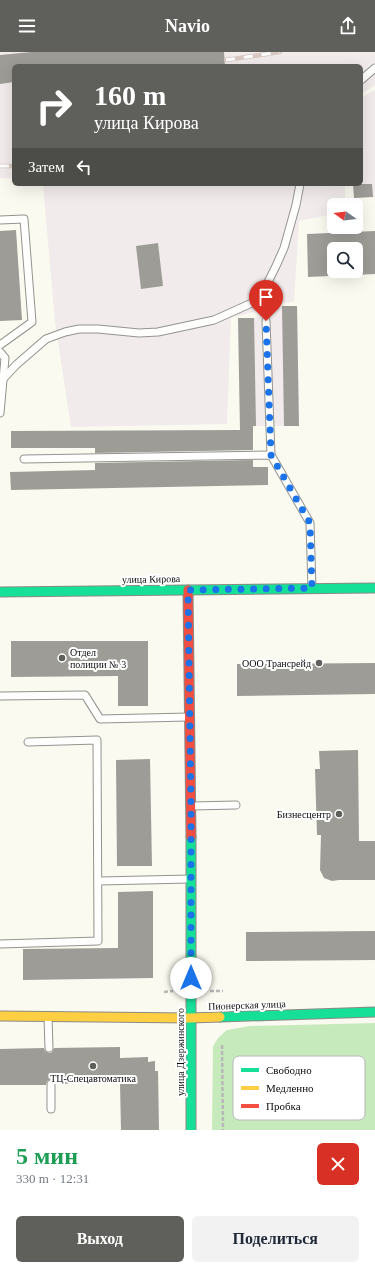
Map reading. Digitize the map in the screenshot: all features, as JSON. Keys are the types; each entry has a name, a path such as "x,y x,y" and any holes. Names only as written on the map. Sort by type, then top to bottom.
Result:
{"main road":[{"name":"улица Кирова","path":"0,592 375,588"},
{"name":"улица Дзержинского","path":"188,590 191,806 191,1130"},
{"name":"Пионерская улица","path":"0,1016 190,1018 375,1012"}],"lane":[{"path":"363,78 375,68"},
{"path":"3,379 16,365 46,339 65,332 79,329 98,329 139,333 158,332 214,320 254,302 264,288 284,248 300,186"},
{"path":"0,220 24,219 32,322 0,345"},
{"path":"266,321 271,455 310,523 312,588"},
{"path":"0,352 5,358 0,413"},
{"path":"24,459 271,455"},
{"path":"0,696 85,695 100,718 190,717"},
{"path":"0,944 98,941 97,740 28,742"},
{"path":"191,806 236,805"},
{"path":"98,881 191,879"},
{"path":"48,1016 49,1048"},
{"path":"51,1084 51,1110"}],"path":[{"path":"210,992 223,991"},
{"path":"222,1045 223,1130"}],"shaded area":[{"path":"0,52 375,52 375,85 363,93 363,64 12,64 12,178 0,178"},
{"path":"375,90 375,197 354,198 353,186 363,186 363,97"},
{"path":"43,186 345,186 345,198 327,198 327,215 299,221 294,301 231,318 227,424 71,427 55,322"},
{"path":"282,306 297,306 299,426 240,426 238,318 254,318"}],"green space":[{"path":"375,1023 375,1130 212,1130 213,1046 218,1038 227,1030 250,1026"}],"building":[{"path":"31,52 224,52 225,64 12,64 12,82 0,84 0,55"},
{"path":"372,184 373,197 354,198 353,186"},
{"path":"16,230 22,320 0,321 0,231"},
{"path":"375,231 375,274 363,275 363,242 327,242 327,276 308,277 307,234 363,234 363,232"},
{"path":"158,243 163,286 141,289 136,246"},
{"path":"282,306 297,306 299,426 284,426"},
{"path":"238,318 254,318 256,426 253,426 253,450 95,453 95,448 11,448 11,431 240,430"},
{"path":"253,460 253,467 268,467 268,485 11,490 10,472 95,470 95,463"},
{"path":"11,641 148,641 148,706 118,706 118,676 11,677"},
{"path":"375,663 375,694 237,696 237,664"},
{"name":"Бизнесцентр","path":"358,750 359,841 375,841 375,880 332,881 324,878 320,870 321,835 317,835 315,769 320,769 319,751"},
{"path":"150,759 152,866 117,866 116,760"},
{"path":"153,891 153,978 23,980 23,949 118,948 118,892"},
{"path":"375,931 375,960 246,961 246,932"},
{"path":"120,1047 120,1058 148,1057 148,1062 155,1061 155,1071 158,1071 159,1130 121,1130 120,1083 56,1084 54,1080 51,1079 47,1081 46,1085 0,1085 0,1049 44,1048 45,1051 49,1053 52,1052 54,1048"}],"railway":[{"path":"226,60 280,52"},
{"path":"0,166 12,166"}],"traffic: fast":[{"path":"0,592 375,588"},
{"path":"191,837 191,1130"},
{"path":"220,1017 375,1012"}],"traffic: slow":[{"path":"0,1016 220,1017"}],"traffic: jam":[{"path":"188,590 191,837"}],"place":[{"name":"Отдел полиции № 3","path":"62,658"},
{"name":"ООО Трансрейд","path":"319,663"},
{"name":"Бизнесцентр","path":"339,814"},
{"name":"ТЦ-Спецавтоматика","path":"93,1066"}],"route":[{"path":"191,978 191,806 188,590 312,588 310,523 271,455 266,321"}]}
